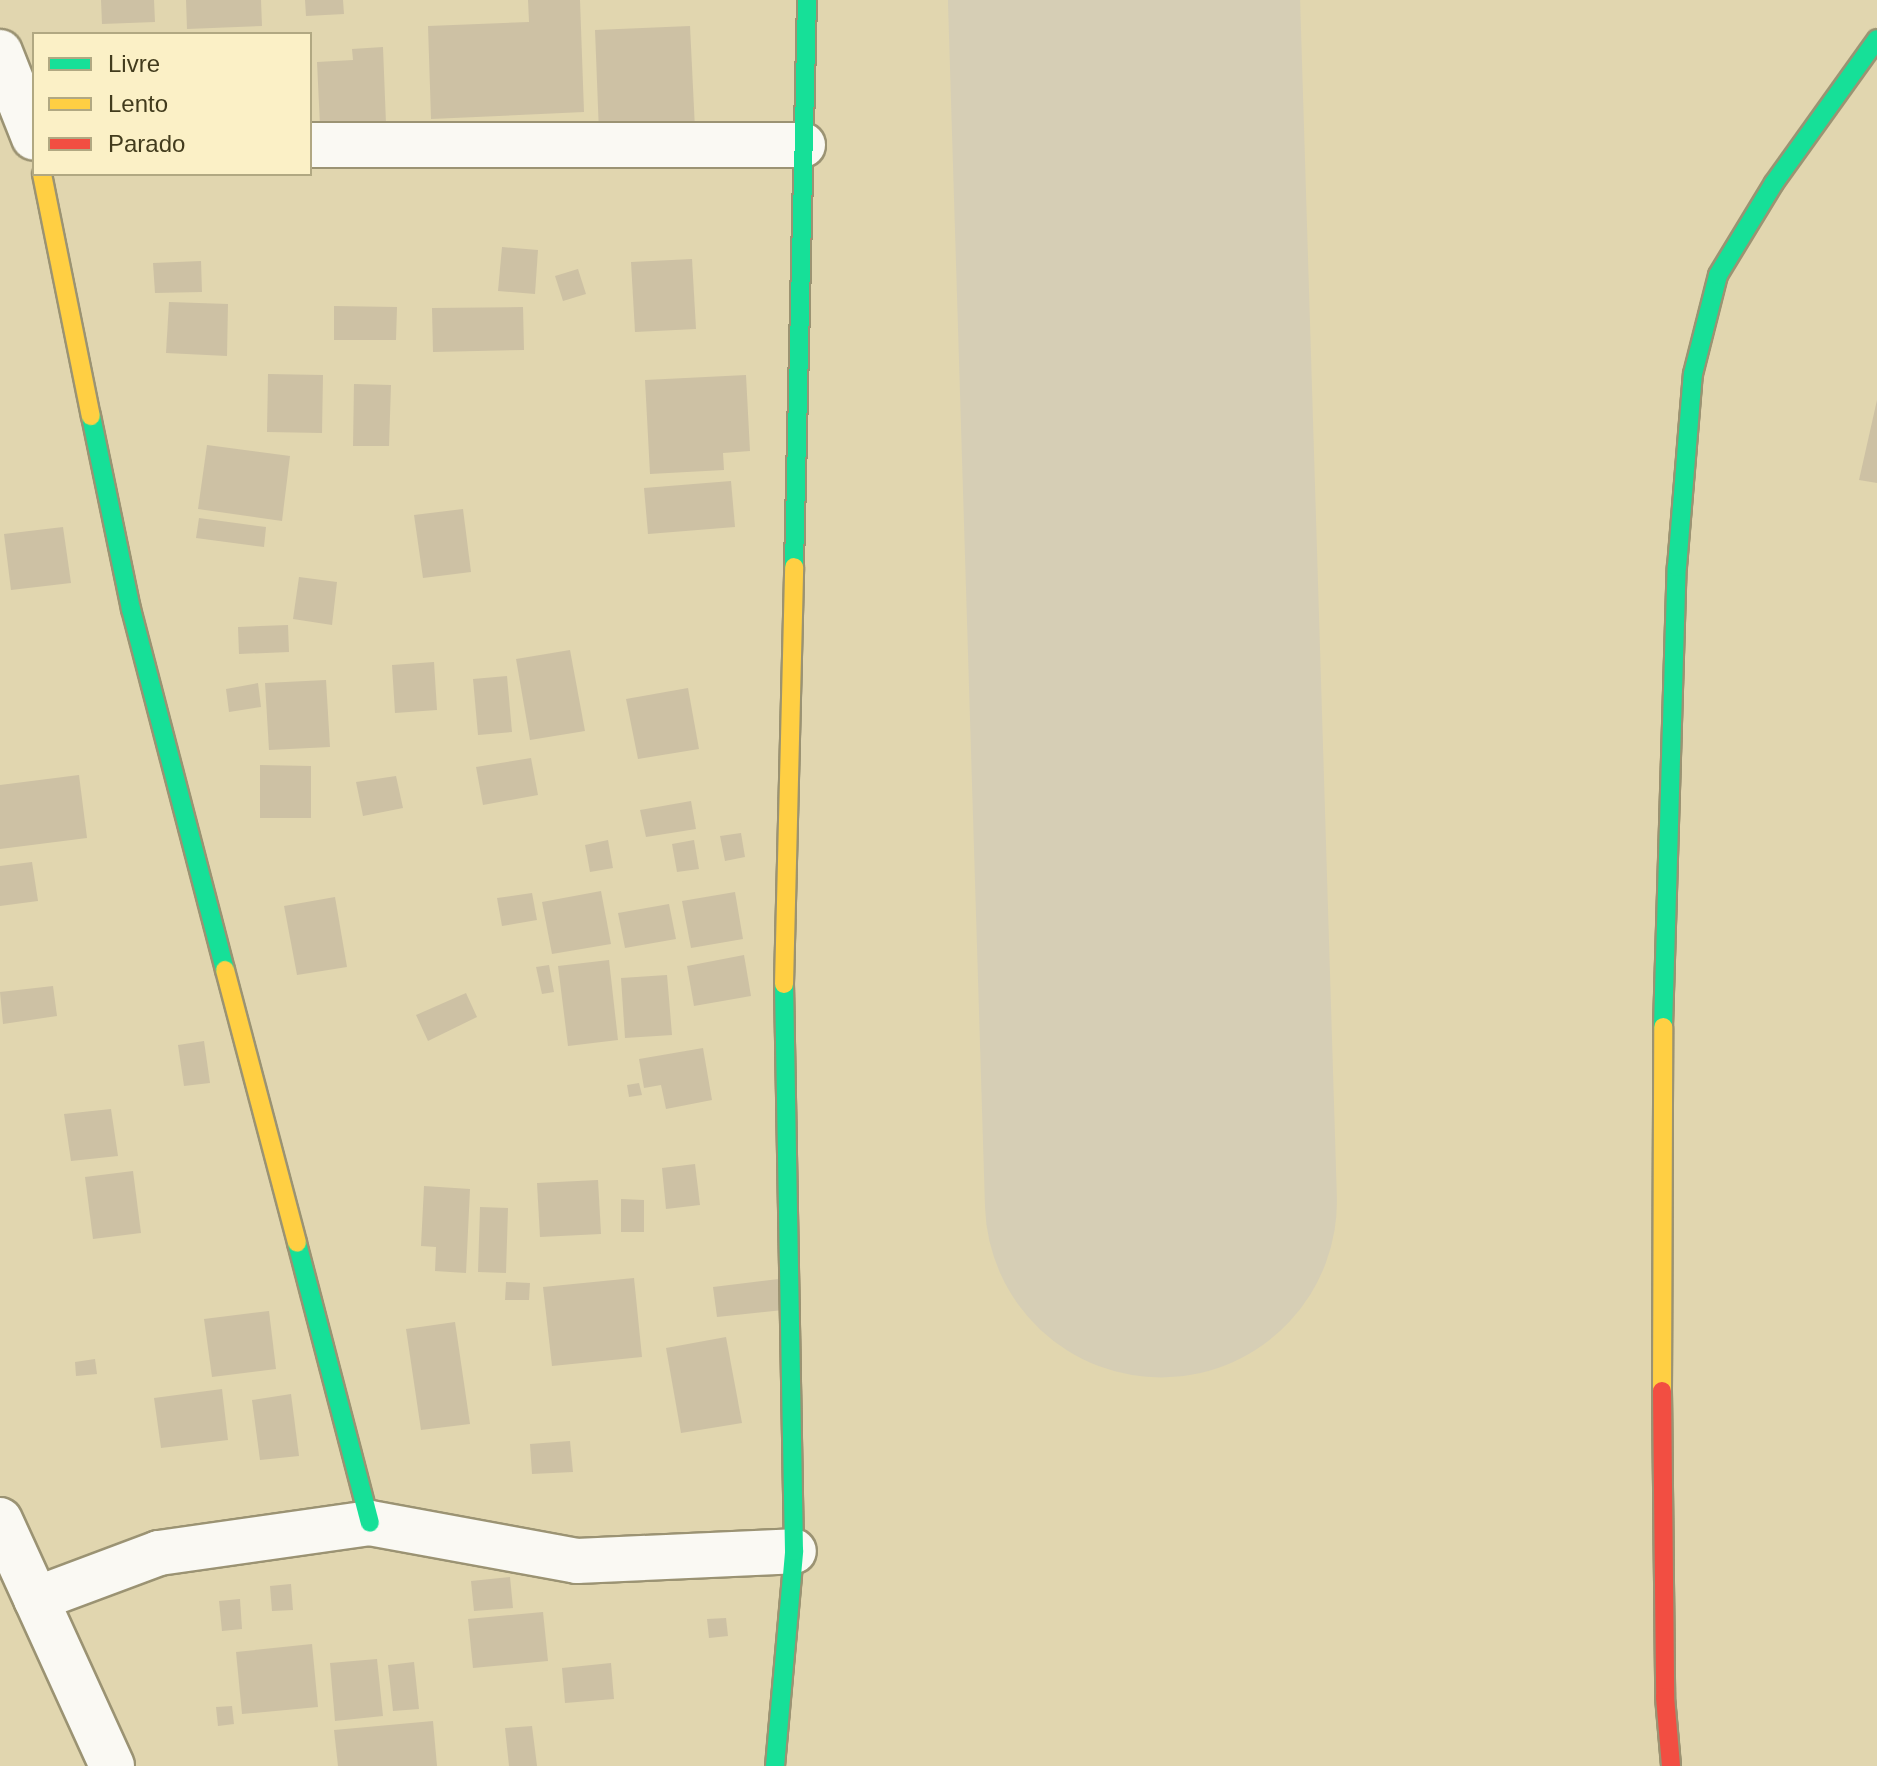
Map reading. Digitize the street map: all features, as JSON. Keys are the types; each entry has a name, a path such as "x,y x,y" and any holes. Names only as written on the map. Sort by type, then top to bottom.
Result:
{"street":[{"path":"775,1766 794,1551 783,1022 807,0"},
{"path":"1671,1766 1665,1697 1659,1154 1677,567 1693,374 1718,275 1774,183 1877,39"},
{"path":"0,52 32,133"},
{"path":"312,145 803,145"},
{"path":"42,176 131,609 370,1523"},
{"path":"0,1520 112,1766"},
{"path":"36,1599 159,1553 370,1523 577,1561 794,1551"}],"building":[{"path":"101,0 154,0 155,22 102,24"},
{"path":"186,0 261,0 262,26 187,29"},
{"path":"305,0 343,0 344,14 306,16"},
{"path":"528,0 580,0 584,112 431,119 428,26 529,22"},
{"path":"690,26 695,129 599,133 595,30"},
{"path":"383,47 386,124 320,126 317,62 353,60 352,49"},
{"path":"502,247 538,250 535,294 498,291"},
{"path":"692,259 696,329 635,332 631,262"},
{"path":"201,261 202,292 155,293 153,263"},
{"path":"578,269 586,294 563,301 555,276"},
{"path":"169,302 228,304 227,356 166,353"},
{"path":"334,306 397,307 396,340 334,340"},
{"path":"523,307 524,350 433,352 432,308"},
{"path":"268,374 323,375 322,433 267,432"},
{"path":"746,375 750,451 723,453 724,470 650,474 645,380"},
{"path":"354,384 391,385 389,446 353,446"},
{"path":"1877,400 1877,483 1859,480"},
{"path":"207,445 290,456 282,521 198,509"},
{"path":"731,481 735,527 648,534 644,488"},
{"path":"463,509 471,572 423,578 414,515"},
{"path":"199,518 266,527 264,547 196,538"},
{"path":"63,527 71,583 11,590 4,534"},
{"path":"299,577 337,582 332,625 293,619"},
{"path":"288,625 289,652 239,654 238,627"},
{"path":"570,650 585,731 530,740 516,659"},
{"path":"434,662 437,710 395,713 392,665"},
{"path":"507,676 512,732 478,735 473,679"},
{"path":"326,680 330,747 269,750 265,683"},
{"path":"258,683 261,707 229,712 226,689"},
{"path":"688,688 699,749 638,759 626,699"},
{"path":"531,758 538,795 483,805 476,767"},
{"path":"260,765 311,766 311,818 260,818"},
{"path":"79,775 87,838 0,849 0,785"},
{"path":"396,776 403,808 363,816 356,782"},
{"path":"691,801 696,829 646,837 640,810"},
{"path":"741,833 745,857 725,861 720,836"},
{"path":"608,840 613,868 590,872 585,845"},
{"path":"694,840 699,869 677,872 672,844"},
{"path":"32,862 38,901 0,906 0,866"},
{"path":"601,891 611,944 552,954 542,902"},
{"path":"735,892 743,939 691,948 682,901"},
{"path":"532,893 537,920 502,926 497,898"},
{"path":"335,897 347,967 297,975 284,906"},
{"path":"669,904 676,939 625,948 618,913"},
{"path":"744,955 751,996 694,1006 687,966"},
{"path":"609,960 618,1040 568,1046 558,966"},
{"path":"549,965 554,992 542,994 536,967"},
{"path":"667,975 672,1035 625,1038 621,978"},
{"path":"53,986 57,1016 3,1024 0,992"},
{"path":"466,993 477,1017 428,1041 416,1015"},
{"path":"204,1041 210,1083 184,1086 178,1045"},
{"path":"703,1048 712,1100 666,1109 661,1085 644,1088 639,1059"},
{"path":"639,1083 642,1095 629,1097 627,1085"},
{"path":"111,1109 118,1156 71,1161 64,1114"},
{"path":"695,1164 700,1205 666,1209 662,1168"},
{"path":"133,1171 141,1233 93,1239 85,1177"},
{"path":"598,1180 601,1234 540,1237 537,1183"},
{"path":"424,1186 470,1189 466,1273 435,1271 436,1247 421,1246"},
{"path":"621,1199 644,1200 644,1232 621,1232"},
{"path":"480,1207 508,1208 506,1273 478,1272"},
{"path":"634,1278 642,1357 552,1366 543,1287"},
{"path":"779,1279 783,1310 717,1317 713,1287"},
{"path":"506,1282 530,1283 529,1300 505,1300"},
{"path":"269,1311 276,1369 212,1377 204,1319"},
{"path":"455,1322 470,1424 421,1430 406,1329"},
{"path":"726,1337 742,1423 681,1433 666,1348"},
{"path":"95,1359 97,1374 76,1376 75,1362"},
{"path":"222,1389 228,1440 161,1448 154,1398"},
{"path":"291,1394 299,1456 260,1460 252,1400"},
{"path":"570,1441 573,1472 532,1474 530,1444"},
{"path":"510,1577 513,1608 474,1611 471,1581"},
{"path":"291,1584 293,1610 272,1611 270,1586"},
{"path":"240,1599 242,1629 222,1631 219,1601"},
{"path":"543,1612 548,1661 473,1668 468,1619"},
{"path":"726,1618 728,1636 709,1638 707,1619"},
{"path":"312,1644 318,1707 242,1714 236,1652"},
{"path":"377,1659 383,1716 335,1721 330,1663"},
{"path":"414,1662 419,1709 393,1711 388,1665"},
{"path":"611,1663 614,1699 565,1703 562,1668"},
{"path":"232,1706 234,1724 218,1726 216,1707"},
{"path":"433,1721 437,1766 338,1766 334,1730"},
{"path":"532,1726 537,1766 509,1766 505,1728"}],"runway":[{"path":"1124,0 1161,1201"}],"traffic: fast":[{"path":"794,567 807,0"},
{"path":"1663,1027 1677,567 1693,374 1718,275 1774,183 1877,39"},
{"path":"91,416 131,609 225,970"},
{"path":"775,1766 794,1551 784,984"},
{"path":"297,1243 370,1523"}],"traffic: slow":[{"path":"42,176 91,416"},
{"path":"784,984 794,567"},
{"path":"225,970 297,1243"},
{"path":"1662,1391 1663,1027"}],"traffic: jam":[{"path":"1662,1391 1665,1697 1671,1766"}]}
